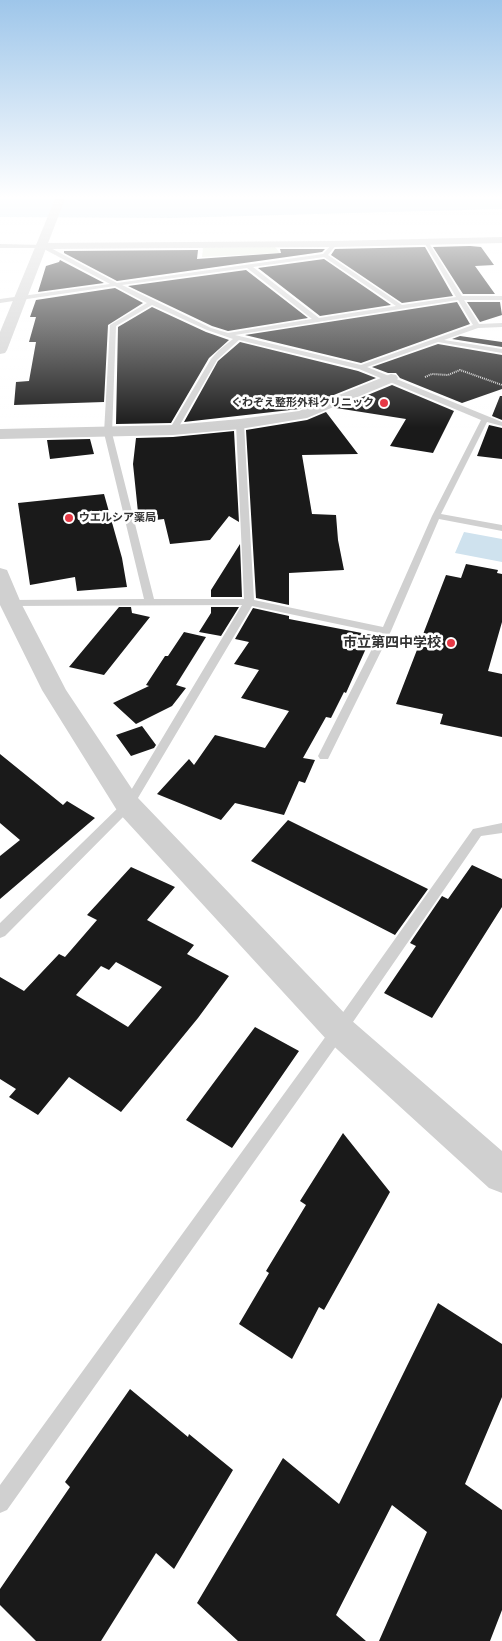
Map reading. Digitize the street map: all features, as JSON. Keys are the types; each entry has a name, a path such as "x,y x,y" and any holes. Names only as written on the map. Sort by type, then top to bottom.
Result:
{"street":[{"path":"0,350 30,276"},
{"path":"0,434 108,433 240,424 302,415 391,378"},
{"path":"0,574 5,605 54,690 128,805 339,1030 502,1176"}],"lane":[{"path":"101,276 152,303 209,329 238,338 361,367 391,378 484,419 502,424"},
{"path":"0,301 175,276"},
{"path":"260,276 317,320"},
{"path":"355,276 401,307"},
{"path":"446,276 477,326"},
{"path":"227,334 459,298 502,298"},
{"path":"150,602 108,433 113,325 152,303"},
{"path":"361,367 477,326 502,326"},
{"path":"173,430 214,359 238,338"},
{"path":"439,341 502,351"},
{"path":"324,756 386,631 436,516 484,419"},
{"path":"3,925 128,805 249,602 240,424"},
{"path":"436,516 502,528"},
{"path":"5,605 249,602 386,631"},
{"path":"0,1503 339,1030 477,832 502,828"}],"path":[{"path":"406,385 432,374 448,376 460,370 502,386"}],"water":[{"path":"464,532 502,539 502,562 455,553"}],"building":[{"path":"43,276 90,276 104,283 38,292"},
{"path":"107,276 155,276 117,281"},
{"path":"205,276 253,276 308,318 228,331 212,326 128,286"},
{"path":"268,276 348,276 391,305 320,316"},
{"path":"361,276 441,276 453,296 402,303"},
{"path":"451,276 482,276 495,294 463,294"},
{"path":"115,288 143,303 108,325 104,402 14,405 16,382 29,381 36,342 29,342 36,317 30,317 36,300"},
{"path":"457,302 470,324 361,363 245,335"},
{"path":"467,302 500,302 502,315 480,322"},
{"path":"152,307 206,332 229,340 209,358 171,423 116,424 118,327"},
{"path":"460,336 502,342 502,347 452,339"},
{"path":"240,342 358,371 376,378 299,409 184,422 218,361"},
{"path":"438,344 502,355 502,389 462,403 400,378 396,373 388,373 372,367"},
{"path":"392,385 454,411 433,453 390,446 406,419 336,408"},
{"path":"500,396 502,396 502,420 492,416"},
{"path":"326,412 358,454 302,455 312,514 336,515 338,540 344,570 289,573 289,605 256,598 246,430 307,420"},
{"path":"489,425 502,428 502,459 477,456"},
{"path":"234,431 239,522 229,516 210,540 170,544 164,519 139,522 133,464 136,438 173,437"},
{"path":"90,439 94,454 50,459 47,440"},
{"path":"104,494 122,558 127,587 77,591 75,577 30,585 18,503"},
{"path":"240,544 242,597 211,597 211,590"},
{"path":"466,564 498,570 497,573 502,574 502,622 488,671 502,674 502,737 440,724 443,714 396,704 446,575 461,578"},
{"path":"119,607 131,607 132,613 150,617 104,675 69,667"},
{"path":"211,607 239,607 221,636 199,632 211,613"},
{"path":"253,608 289,616 289,619 372,635 346,693 344,692 331,718 326,717 303,758 315,760 305,783 299,781 284,815 235,803 221,820 157,794 189,759 194,765 215,735 265,748 289,711 241,698 259,670 234,664 249,642 235,639"},
{"path":"184,632 206,637 176,685 186,688 172,706 136,724 113,703 149,686 146,685"},
{"path":"142,726 156,745 154,748 131,756 116,735"},
{"path":"0,754 63,805 67,801 95,818 0,899 0,856 20,840 0,823"},
{"path":"288,820 428,889 395,935 251,861"},
{"path":"472,865 502,879 502,907 432,1018 384,993 416,946 410,943 442,896 448,899"},
{"path":"131,867 175,887 147,920 194,945 187,954 229,976 198,1018 121,1112 69,1077 38,1115 9,1097 16,1089 0,1079 0,977 24,991 59,954 65,957 97,920 87,915","holes":["116,962 162,987 128,1027 76,995 101,966 109,970"]},
{"path":"255,1027 299,1051 232,1148 186,1120"},
{"path":"343,1133 390,1192 324,1310 319,1307 292,1359 239,1324 269,1273 266,1271 306,1205 300,1201"},
{"path":"438,1303 502,1344 502,1397 465,1484 502,1510 502,1610 490,1641 379,1641 427,1532 392,1505 336,1615 366,1641 238,1641 197,1603 283,1458 339,1504"},
{"path":"130,1389 188,1437 189,1434 233,1470 174,1569 156,1553 101,1641 36,1641 0,1605 0,1589 70,1487 65,1482"}],"place":[{"name":"くわぞえ整形外科クリニック","path":"384,403"},
{"name":"ウエルシア薬局","path":"69,518"},
{"name":"市立第四中学校","path":"451,643"}]}
